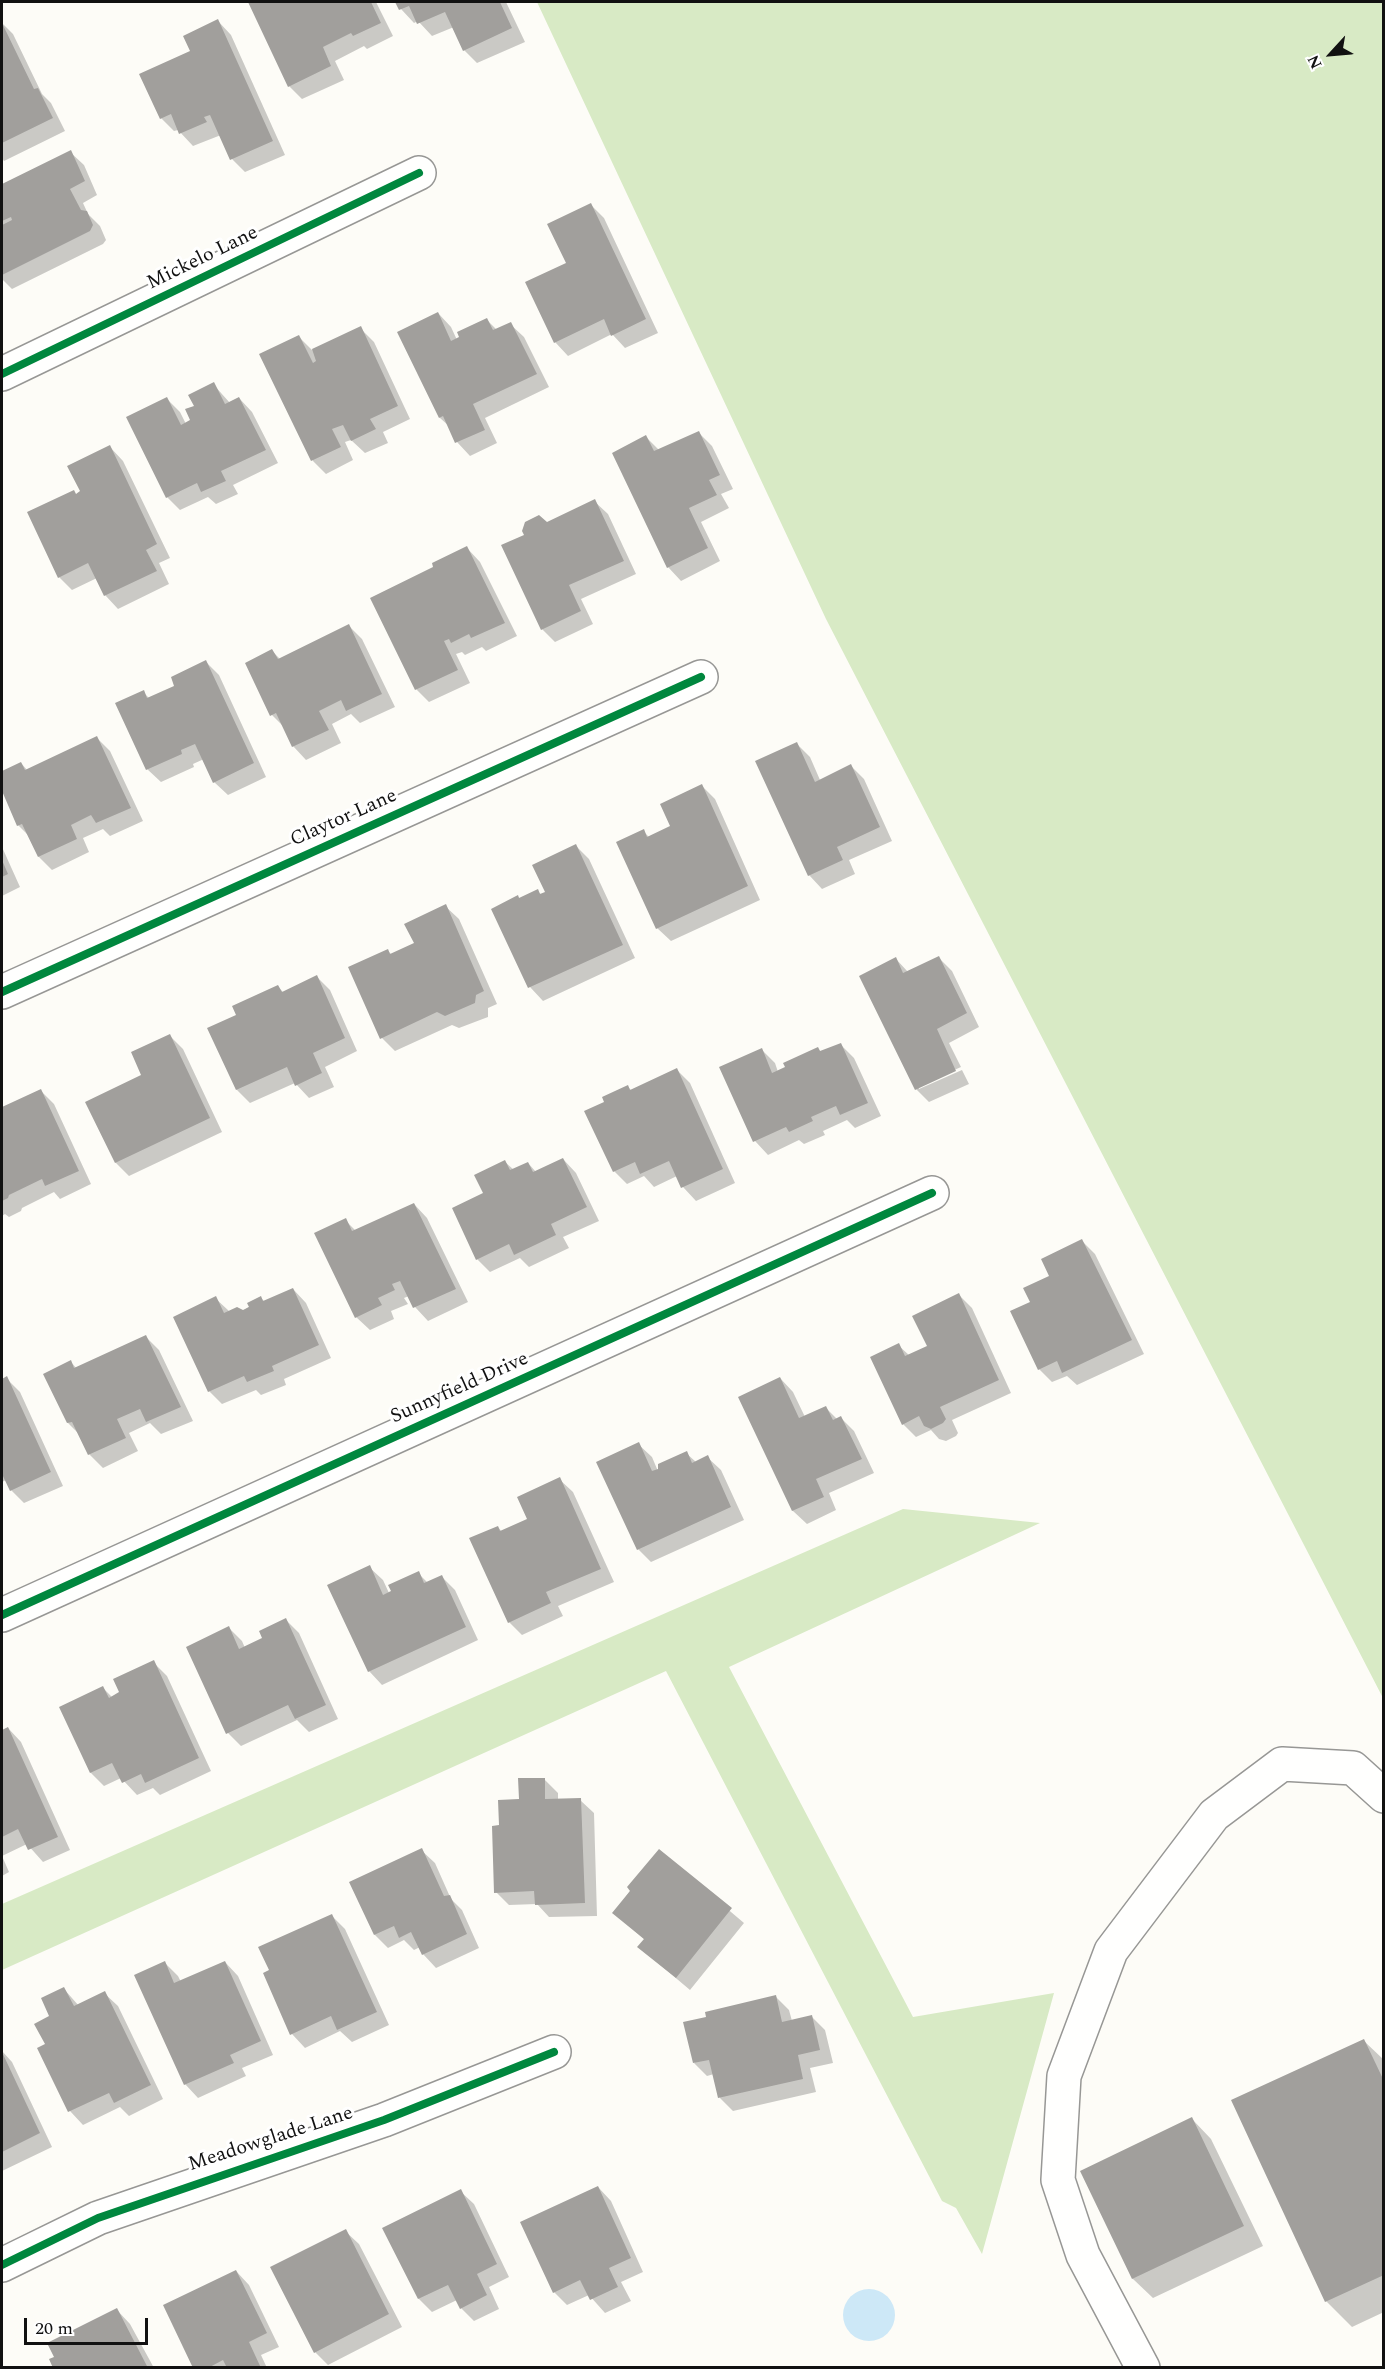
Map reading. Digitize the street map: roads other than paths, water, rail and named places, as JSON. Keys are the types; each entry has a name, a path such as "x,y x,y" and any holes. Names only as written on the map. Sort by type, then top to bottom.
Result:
{"street":[{"name":"Mickelo Lane","path":"2,374 419,173"},
{"name":"Claytor Lane","path":"2,992 701,677"},
{"name":"Sunnyfield Drive","path":"2,1615 932,1193"},
{"path":"1143,2367 1083,2255 1058,2180 1064,2076 1111,1951 1214,1815 1282,1764 1353,1768 1383,1796"},
{"name":"Meadowglade Lane","path":"2,2265 98,2217 384,2120 554,2052"}],"water":[{"path":"869,2289 879,2291 887,2297 893,2305 895,2315 893,2325 887,2333 879,2339 869,2341 859,2339 851,2333 845,2325 843,2315 845,2305 851,2297 859,2291"}]}
